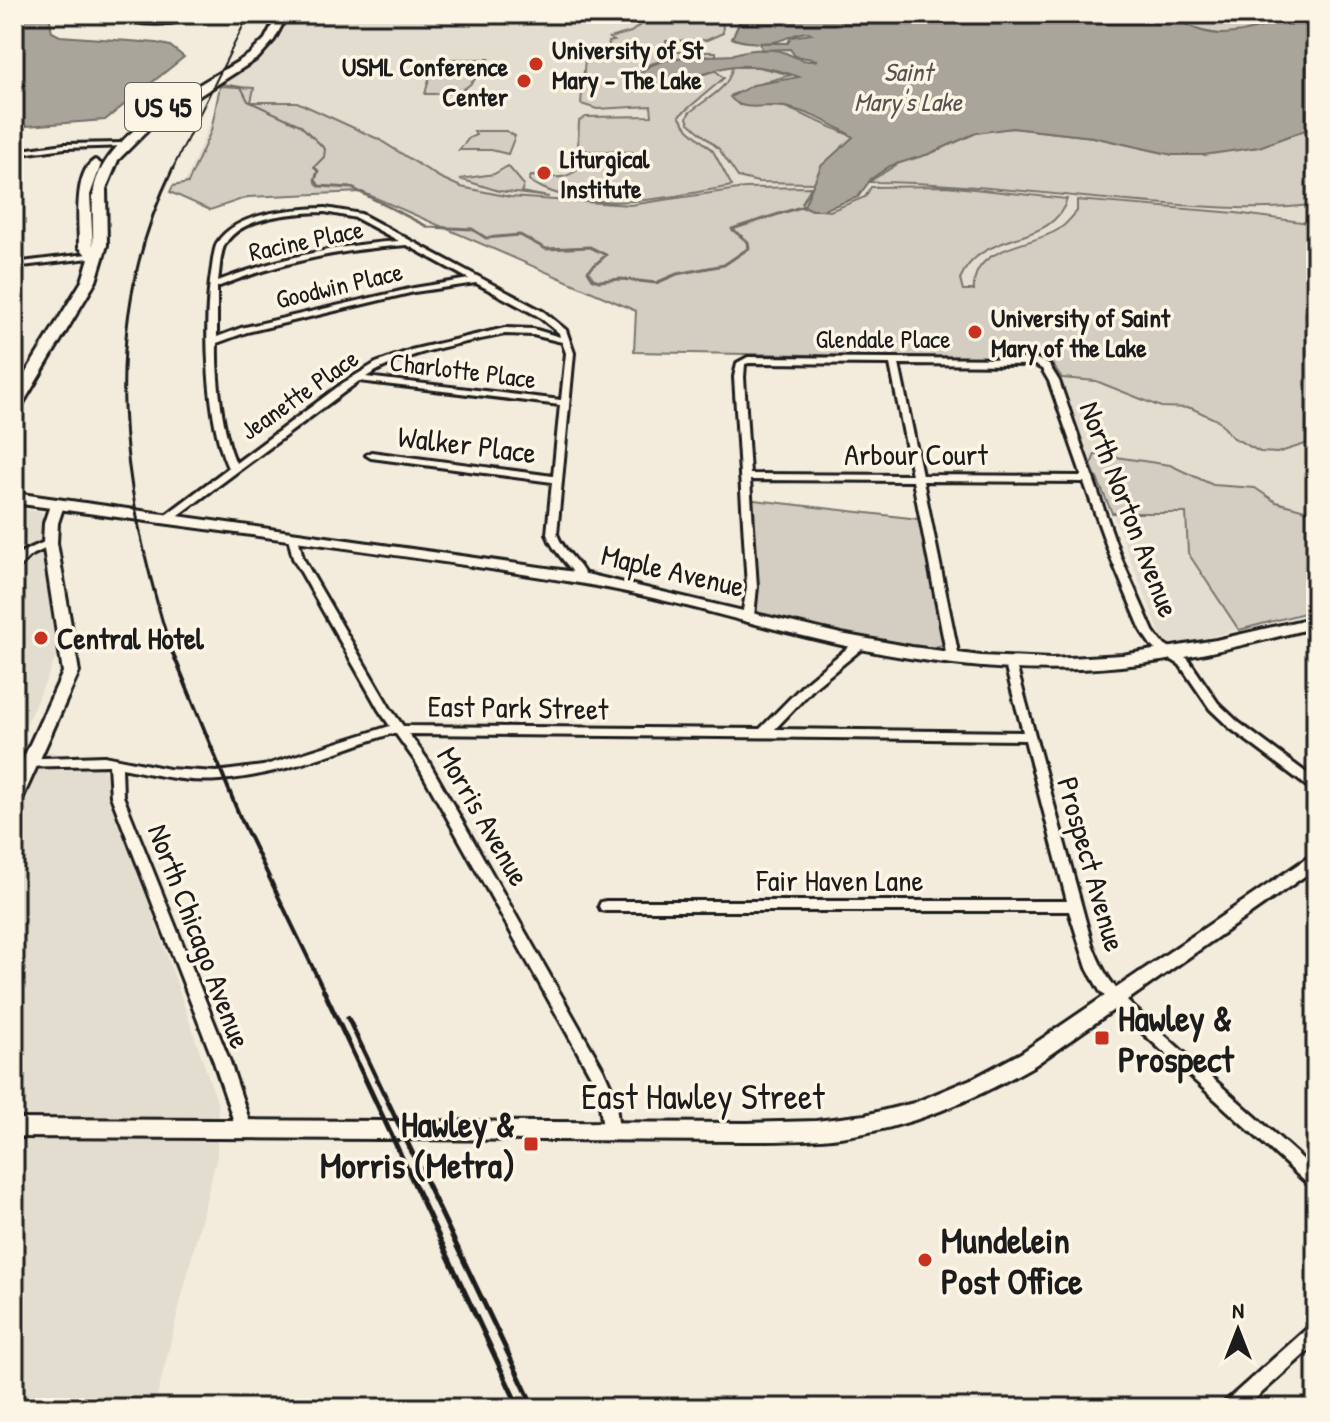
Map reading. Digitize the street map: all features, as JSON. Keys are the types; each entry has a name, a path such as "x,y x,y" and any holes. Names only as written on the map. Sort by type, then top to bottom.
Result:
{"main road":[{"name":"US 45","path":"14,405 21,382 89,281 100,245 101,183 118,144 136,124 242,58 259,39 272,14"},
{"name":"US 45","path":"118,144 254,56 269,40 283,14"},
{"name":"Maple Avenue","path":"14,498 582,578 860,644 953,657 1086,662 1214,647 1316,622"}],"street":[{"path":"115,14 124,18 161,20 197,14"},
{"path":"14,153 118,144"},
{"path":"233,468 219,419 212,342 213,286 220,245 232,232 260,218 299,211 346,213 369,221 550,319 567,341 570,353 552,523 553,541 579,568 582,578"},
{"name":"Racine Place","path":"213,286 252,271 366,246 411,243"},
{"path":"14,265 95,255"},
{"name":"Goodwin Place","path":"212,342 244,330 368,301 478,280"},
{"name":"Jeanette Place","path":"167,519 356,378 397,358 494,333 533,332 567,341"},
{"path":"894,360 953,657"},
{"name":"Glendale Place","path":"745,477 739,367 745,361 1030,361 1043,364 1048,370"},
{"name":"North Norton Avenue","path":"1048,370 1140,616 1157,645 1184,662 1214,706 1234,725 1316,787"},
{"name":"Charlotte Place","path":"356,378 565,403"},
{"name":"Walker Place","path":"371,455 557,480"},
{"path":"745,477 752,587 748,616"},
{"name":"Arbour Court","path":"745,477 1087,479"},
{"path":"14,797 22,762 71,672 71,653 51,542 53,513 57,505"},
{"name":"Morris Avenue","path":"293,537 298,558 307,574 529,948 598,1074 607,1096 611,1130"},
{"path":"14,566 26,554 51,542"},
{"path":"763,734 810,685 860,644"},
{"name":"Prospect Avenue","path":"1010,661 1074,906 1094,968 1114,996 1316,1181"},
{"name":"East Park Street","path":"22,762 58,759 115,762 169,773 216,776 263,770 375,734 403,732 1029,736"},
{"name":"North Chicago Avenue","path":"115,762 117,796 222,1062 244,1129"},
{"name":"East Hawley Street","path":"14,1128 776,1132 835,1129 897,1118 983,1086 1028,1059 1114,996 1316,859"},
{"name":"Fair Haven Lane","path":"606,906 1074,906"},
{"path":"1231,1408 1316,1332"}],"shaded area":[{"name":"University of Saint Mary of the Lake","path":"292,14 1316,14 1316,609 1195,641 1170,643 1162,638 1055,371 1041,360 1030,357 634,352 636,311 362,192 248,197 180,194 228,81 265,53 281,35"},
{"path":"654,14 722,14 723,33 707,40 666,41 666,52 716,52 716,56 657,62 636,72 629,80 661,84 716,71 724,78 679,116 688,129 713,151 732,186 657,199 606,202 557,194 534,184 529,180 531,176 565,176 585,165 587,157 634,155 633,152 588,151 578,147 579,121 586,117 652,116 651,106 597,109 581,104 585,59 607,52 610,47 608,42 614,41 609,38 631,32"},
{"path":"1169,14 1310,15 1292,16 1238,34 1223,35 1197,30"},
{"path":"452,59 489,59 464,89 425,94 433,64"},
{"path":"732,67 758,67 792,75 731,95 739,105 785,107 854,137 822,166 817,183 758,182 738,177 719,149 689,123 689,113 722,87"},
{"path":"220,86 254,88 251,102 297,102 378,139 461,187 510,197 630,205 745,188 811,187 802,203 803,208 830,211 865,197 871,187 946,186 1067,199 1059,215 1047,225 1000,244 970,263 960,279 963,290 974,290 976,275 982,264 992,256 1062,227 1077,211 1077,200 1236,213 1316,224 1316,433 1312,442 1277,453 1260,452 1232,437 1219,421 1191,408 1161,407 1096,381 1062,378 1053,365 1037,359 634,352 636,311 362,192 248,197 210,210 170,192 173,186 188,183 211,131"},
{"path":"1316,127 1316,204 1265,208 1215,207 947,185 869,182 904,160 929,154 976,133 994,130 1012,128 1093,137 1173,155 1259,147"},
{"path":"474,131 506,131 515,136 508,154 491,150 459,150 476,135"},
{"path":"508,166 524,185 521,192 549,197 499,191 460,179 494,174"},
{"path":"1095,454 1170,465 1213,485 1255,488 1276,502 1316,513 1316,610 1239,630 1188,553 1186,513 1112,513 1091,465"},
{"path":"746,499 927,520 950,642 932,648 884,648 762,620 752,601"},
{"path":"14,508 42,512 61,647 18,742 103,767 218,1105 217,1156 154,1408 14,1408"}],"water":[{"path":"14,14 49,14 52,32 60,36 157,43 170,46 184,57 105,120 14,127"},
{"name":"Saint Mary's Lake","path":"758,14 1168,14 1196,29 1227,34 1316,14 1316,120 1311,128 1259,147 1204,155 1173,155 1093,137 1012,128 976,133 929,154 890,166 871,179 858,197 823,210 812,210 804,206 821,166 853,137 806,113 777,106 740,105 730,97 753,85 799,77 751,66 723,68 670,84 659,84 638,75 657,63 669,60 762,50 760,43 788,43 791,37 812,34 800,33 768,42 732,38 740,21","holes":["790,49 795,56 818,60 804,60 771,50"]}],"waterway":[{"path":"222,84 241,87 248,101 300,125 325,149 324,157 314,167 318,171 315,180 319,186 352,188 428,227 472,229 486,238 520,235 546,249 590,247 606,255 588,271 593,279 599,281 621,279 656,283 677,274 724,265 749,248 748,242 732,229 804,206"}],"railway":[{"path":"172,170 249,14"},
{"path":"172,653 140,531 129,470 124,409 125,349 133,289 148,228 173,168"},
{"path":"172,651 240,817 325,993"},
{"path":"324,991 519,1408"},
{"path":"348,1018 534,1408"}],"place":[{"name":"University of St Mary - The Lake","path":"536,64"},
{"name":"USML Conference Center","path":"524,81"},
{"name":"Liturgical Institute","path":"544,173"},
{"name":"University of Saint Mary of the Lake","path":"975,332"},
{"name":"Central Hotel","path":"41,638"},
{"name":"Hawley & Prospect","path":"1102,1038"},
{"name":"Hawley & Morris (Metra)","path":"531,1144"},
{"name":"Mundelein Post Office","path":"925,1260"}]}
